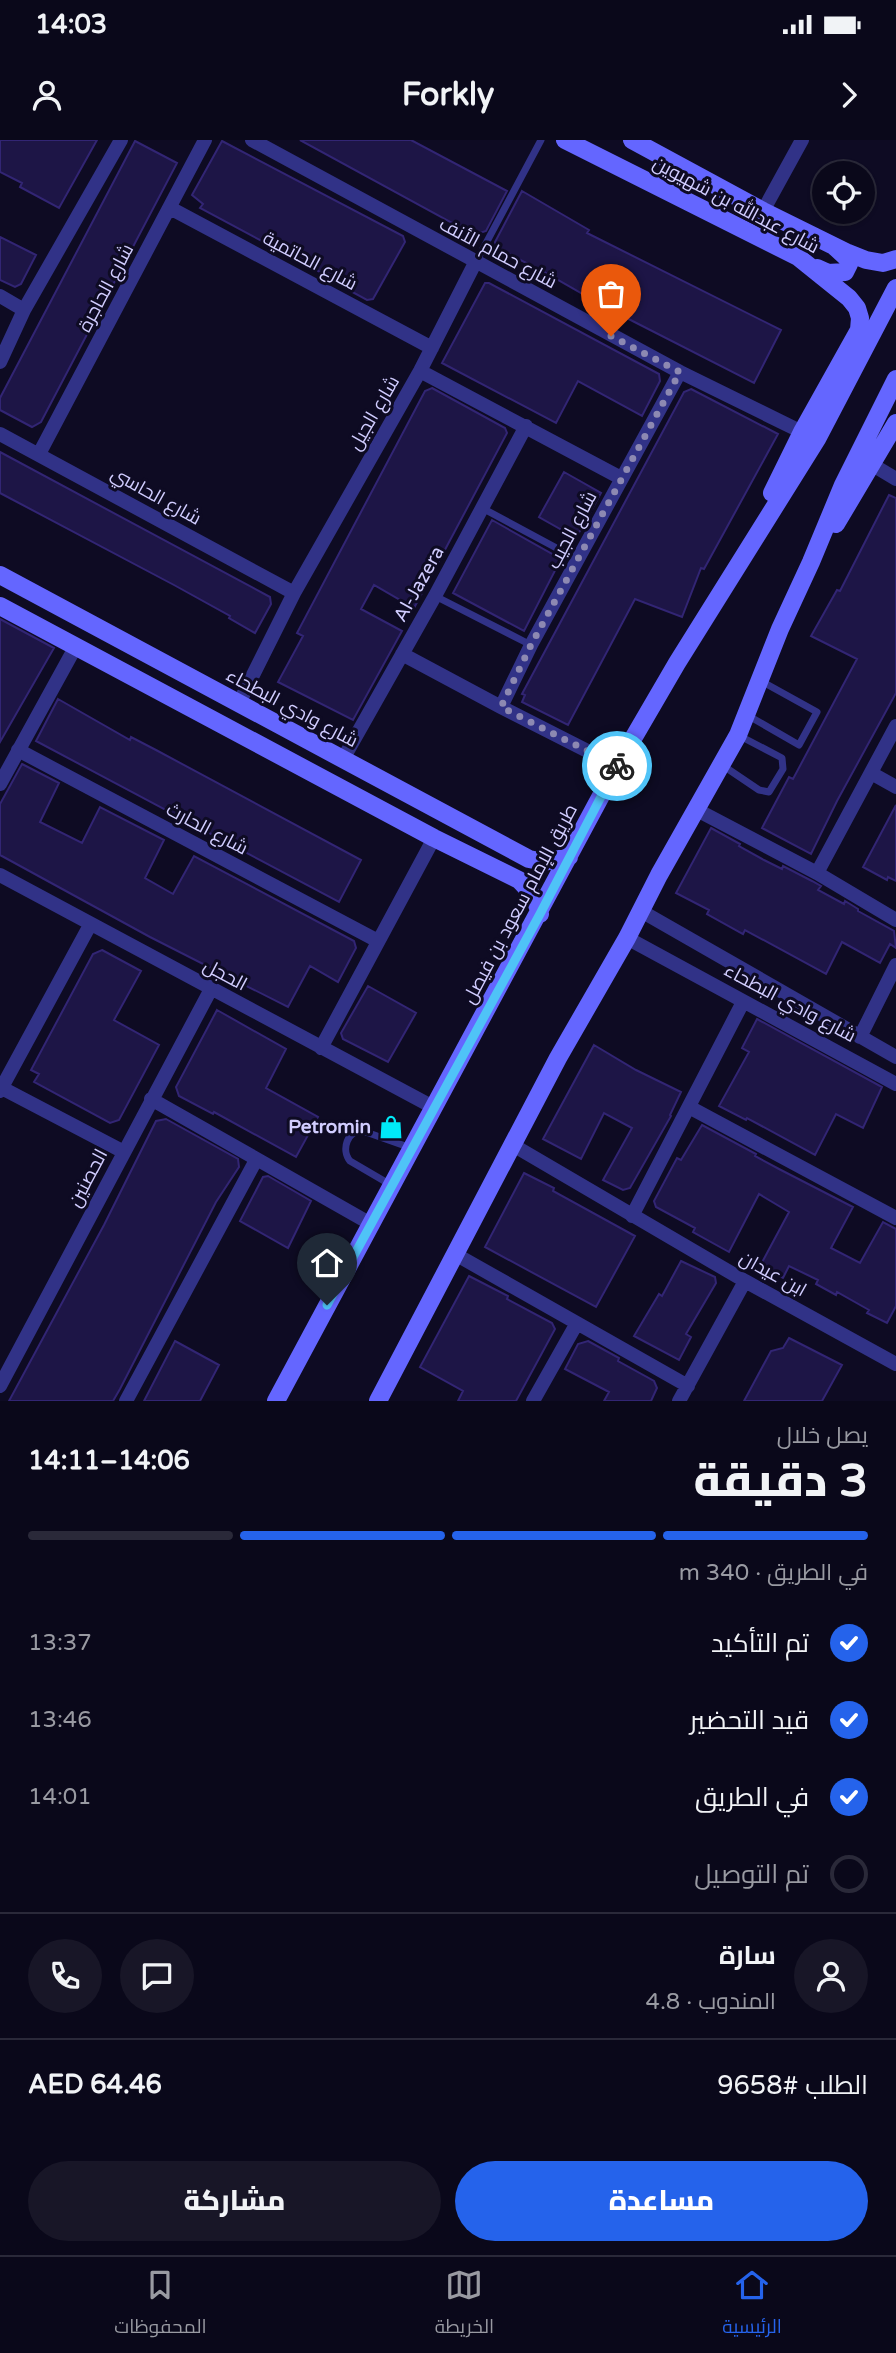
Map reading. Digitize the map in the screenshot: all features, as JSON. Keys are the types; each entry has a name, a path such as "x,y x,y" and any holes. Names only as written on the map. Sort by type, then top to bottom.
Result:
{"main road":[{"name":"شارع عبدالله بن شهيوين","path":"565,140 786,251 808,264 857,308 859,330 802,432 744,556"},
{"name":"شارع عبدالله بن شهيوين","path":"632,140 833,246 866,260 883,263 896,259"},
{"path":"808,264 828,273 845,272 849,264 847,258 833,246"},
{"name":"طريق الإمام سعود بن فيصل","path":"276,1401 540,914 617,766 677,663 817,439 896,288"},
{"path":"832,411 896,317"},
{"path":"877,416 886,384 896,363"},
{"path":"378,1401 511,1144 738,735 780,629 843,485 896,379"},
{"path":"811,562 896,423"},
{"name":"شارع وادي البطحاء","path":"0,575 529,859 544,862 569,857"},
{"path":"0,606 519,880 537,902 540,914"}],"street":[{"path":"0,362 24,310 121,140"},
{"name":"شارع الحاجرة","path":"39,454 205,140"},
{"name":"شارع حمام الأنف","path":"252,140 680,372 802,432"},
{"path":"763,211 802,140"},
{"name":"شارع الحاتمية","path":"170,208 432,348"},
{"name":"شارع الجيل","path":"239,703 294,593 432,348 475,263"},
{"path":"0,296 24,310"},
{"path":"419,371 621,478"},
{"name":"شارع الجيب","path":"501,707 531,645 680,372"},
{"name":"Al-Jazera","path":"343,759 435,596 526,426"},
{"name":"شارع الحاسي","path":"0,434 294,593"},
{"path":"871,464 896,479"},
{"path":"0,783 76,646"},
{"path":"402,654 617,766"},
{"path":"817,873 896,726"},
{"name":"شارع الحارث","path":"18,750 378,941"},
{"path":"871,773 896,787"},
{"path":"696,810 817,873 896,920"},
{"path":"321,1048 435,838"},
{"name":"الحجل","path":"0,875 433,1107"},
{"name":"شارع وادي البطحاء","path":"641,911 896,1057"},
{"path":"90,925 1,1089 124,1152"},
{"name":"شارع وادي البطحاء","path":"627,938 896,1084"},
{"path":"860,1037 896,965"},
{"name":"الحصنين","path":"0,1386 211,989"},
{"path":"632,1216 743,1002"},
{"path":"151,1099 371,1224"},
{"path":"689,1107 896,1218"},
{"name":"ابن عيدان","path":"511,1144 745,1281 896,1364"},
{"path":"126,1401 256,1160"},
{"path":"455,1254 688,1386"},
{"path":"679,1401 745,1281"},
{"path":"533,1401 577,1323"}],"lane":[{"name":"شارع الجيل","path":"475,263 541,140"},
{"path":"482,508 579,559"},
{"path":"435,596 531,645"},
{"path":"746,715 799,745 817,712 761,681"},
{"path":"721,765 759,790 769,792 783,769 782,758 738,735"},
{"path":"392,1185 350,1161 344,1149 352,1134 357,1131 411,1148"}],"building":[{"path":"0,140 97,140 59,208 20,187 22,183 0,172"},
{"path":"300,140 411,140 507,191 486,231 474,235"},
{"path":"135,141 177,163 41,422 32,427 0,410 0,398"},
{"path":"222,141 403,236 405,242 373,299 367,300 200,208 203,204 192,195"},
{"path":"522,191 589,230 587,233 781,330 754,383 497,248 495,242"},
{"path":"0,237 36,255 21,284 15,287 0,280"},
{"path":"485,283 659,374 660,381 642,416 578,381 556,423 442,363"},
{"path":"432,388 505,428 507,433 414,608 374,585 361,609 402,631 353,720 278,682 303,636 297,633 425,391"},
{"path":"691,389 778,434 704,569 701,568 682,617 635,599 568,725 522,702 525,695 522,694 684,392"},
{"path":"0,452 270,597 271,604 255,633 174,585 0,493"},
{"path":"564,472 601,493 576,538 539,517"},
{"path":"889,495 896,498 896,693 811,854 762,828 789,777 793,779 857,659 811,636 837,590 840,591"},
{"path":"492,520 561,559 524,631 453,593"},
{"path":"0,619 54,648 0,742"},
{"path":"58,699 130,740 131,737 361,860 339,902 36,741"},
{"path":"22,764 59,783 40,822 82,843 100,807 164,840 145,878 173,894 194,856 354,941 356,948 338,982 310,966 288,1007 150,937 0,855 0,804"},
{"path":"896,805 896,881 888,877 887,880 863,867"},
{"path":"711,828 764,860 782,869 783,866 821,886 818,890 844,904 845,901 894,931 896,948 890,944 880,963 842,942 826,974 745,930 743,934 707,914 709,910 676,893"},
{"path":"102,950 141,971 114,1020 159,1045 119,1120 110,1123 34,1082 39,1074 31,1070 93,954"},
{"path":"368,986 416,1013 388,1062 343,1039 341,1033"},
{"path":"217,1010 286,1049 266,1088 318,1117 296,1157 179,1096 176,1087"},
{"path":"757,1019 882,1087 863,1128 836,1114 815,1155 719,1106 749,1052 742,1048"},
{"path":"594,1045 681,1092 671,1116 630,1188 623,1190 603,1180 632,1128 604,1113 581,1159 543,1139"},
{"path":"166,1119 238,1159 239,1167 216,1202 120,1389 113,1401 9,1401 104,1225 156,1121"},
{"path":"702,1125 853,1207 831,1248 860,1263 883,1222 896,1229 896,1306 887,1323 837,1292 836,1295 816,1284 818,1280 789,1266 783,1278 760,1266 789,1212 759,1194 729,1252 693,1232 695,1228 656,1207 654,1201 677,1158 681,1160"},
{"path":"524,1173 635,1236 596,1307 485,1247"},
{"path":"268,1176 311,1201 288,1248 240,1221 263,1177"},
{"path":"681,1261 715,1277 716,1283 686,1334 691,1337 679,1360 634,1336 659,1294 662,1296"},
{"path":"469,1276 552,1323 555,1329 516,1401 458,1401 463,1391 420,1367"},
{"path":"789,1338 842,1365 822,1401 744,1401 771,1351 783,1348"},
{"path":"175,1341 219,1365 200,1401 144,1401"},
{"path":"588,1341 654,1381 657,1388 651,1401 604,1401 609,1392 565,1369 578,1344"}],"way so far":[{"path":"611,336 680,372 531,645 501,707 617,766"}],"place":[{"name":"Petromin","path":"391,1127"}],"route":[{"path":"327,1305 540,914 617,766"}]}
